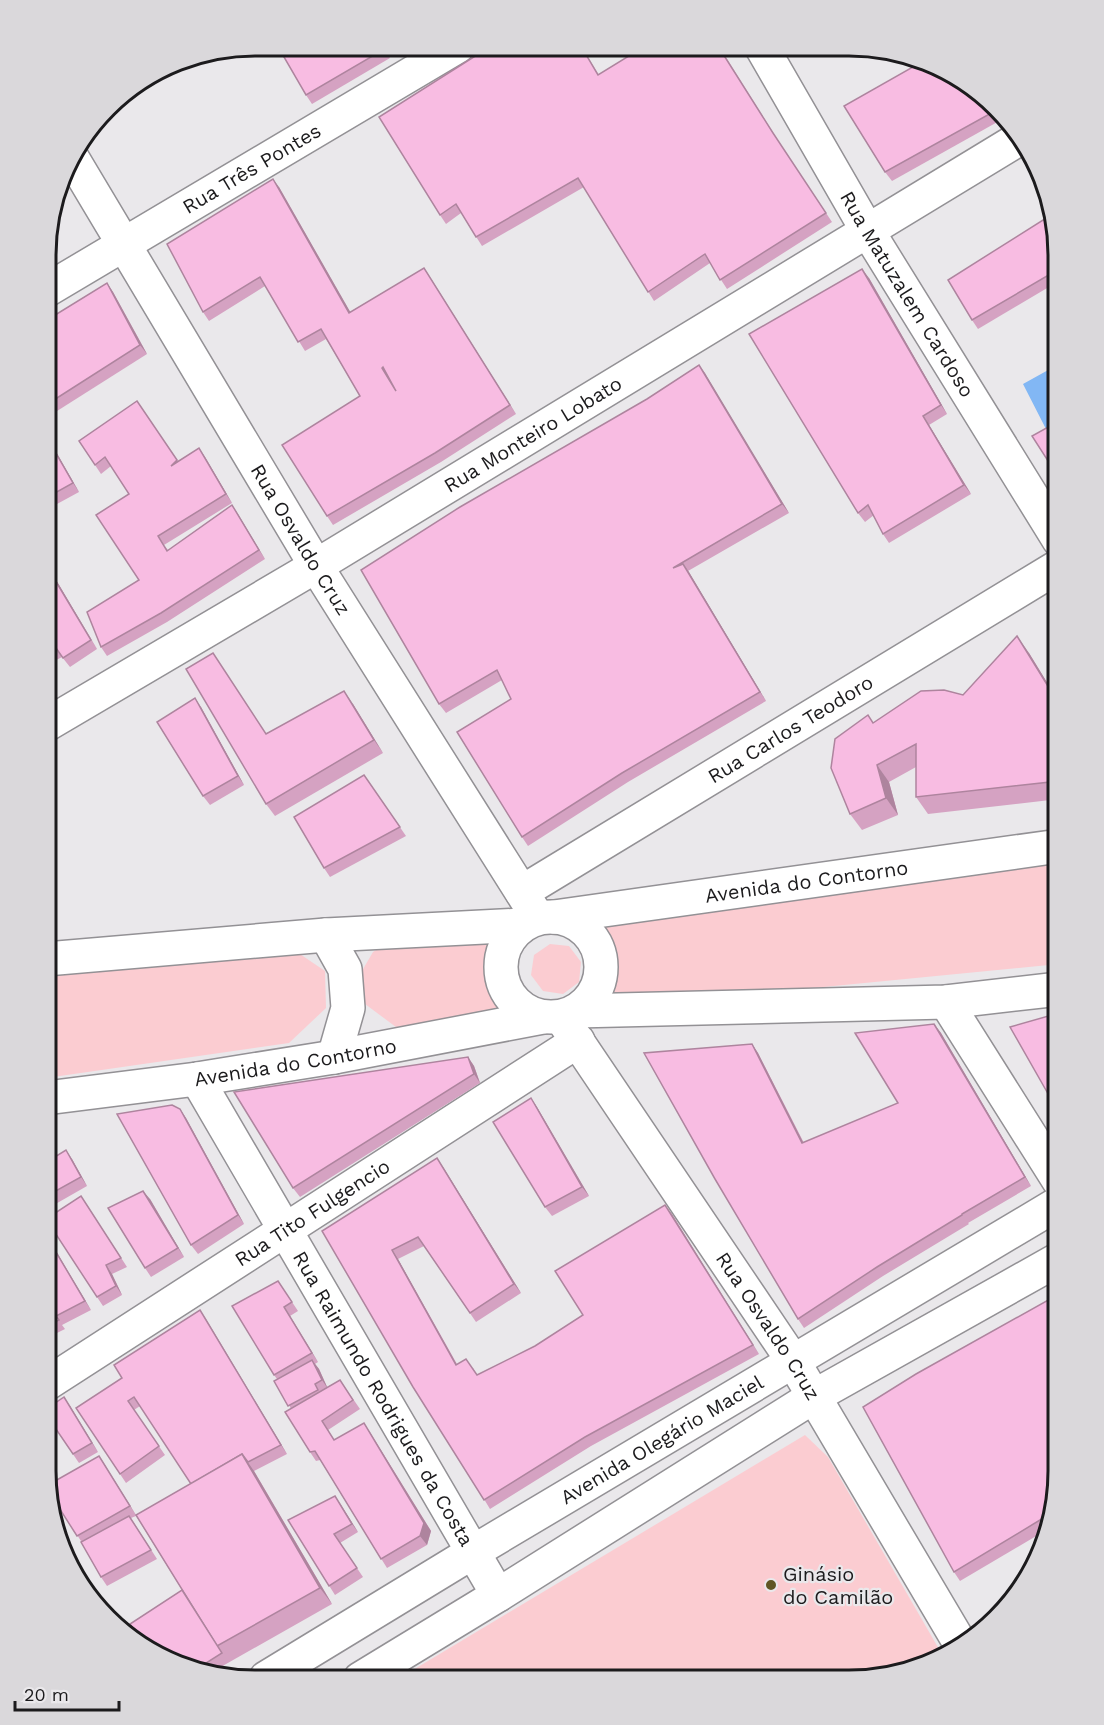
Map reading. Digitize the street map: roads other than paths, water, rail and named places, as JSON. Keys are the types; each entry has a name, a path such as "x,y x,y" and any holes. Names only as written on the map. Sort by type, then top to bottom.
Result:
{"street":[{"name":"Rua Três Pontes","path":"56,285 441,56"},
{"name":"Rua Matuzalem Cardoso","path":"767,56 867,230 1048,522"},
{"name":"Rua Monteiro Lobato","path":"56,719 316,566 1013,142"},
{"name":"Rua Osvaldo Cruz","path":"77,166 316,566 534,913"},
{"name":"Rua Carlos Teodoro","path":"534,913 1048,573"},
{"name":"Avenida do Contorno","path":"56,958 326,935 534,913 1048,847"},
{"path":"534,913 570,920 584,928 595,941 601,956 602,972 598,988 589,1002 565,1022 527,1012 514,1001 504,986 500,970 503,952 510,937 534,913"},
{"path":"326,935 345,969 348,1008 334,1057"},
{"name":"Avenida do Contorno","path":"56,1097 197,1079 565,1022 946,1002 1048,990"},
{"path":"946,1002 1048,1164"},
{"name":"Rua Osvaldo Cruz","path":"565,1022 793,1361 957,1638"},
{"name":"Rua Tito Fulgencio","path":"56,1378 285,1231 565,1022"},
{"name":"Rua Raimundo Rodrigues da Costa","path":"197,1079 498,1595"},
{"name":"Avenida Olegário Maciel","path":"279,1670 1048,1210"},
{"path":"375,1670 813,1397 1048,1265"}],"water":[{"path":"1048,370 1048,428 1046,429 1023,384"}],"place":[{"name":"Ginásio do Camilão","path":"771,1585"}]}
